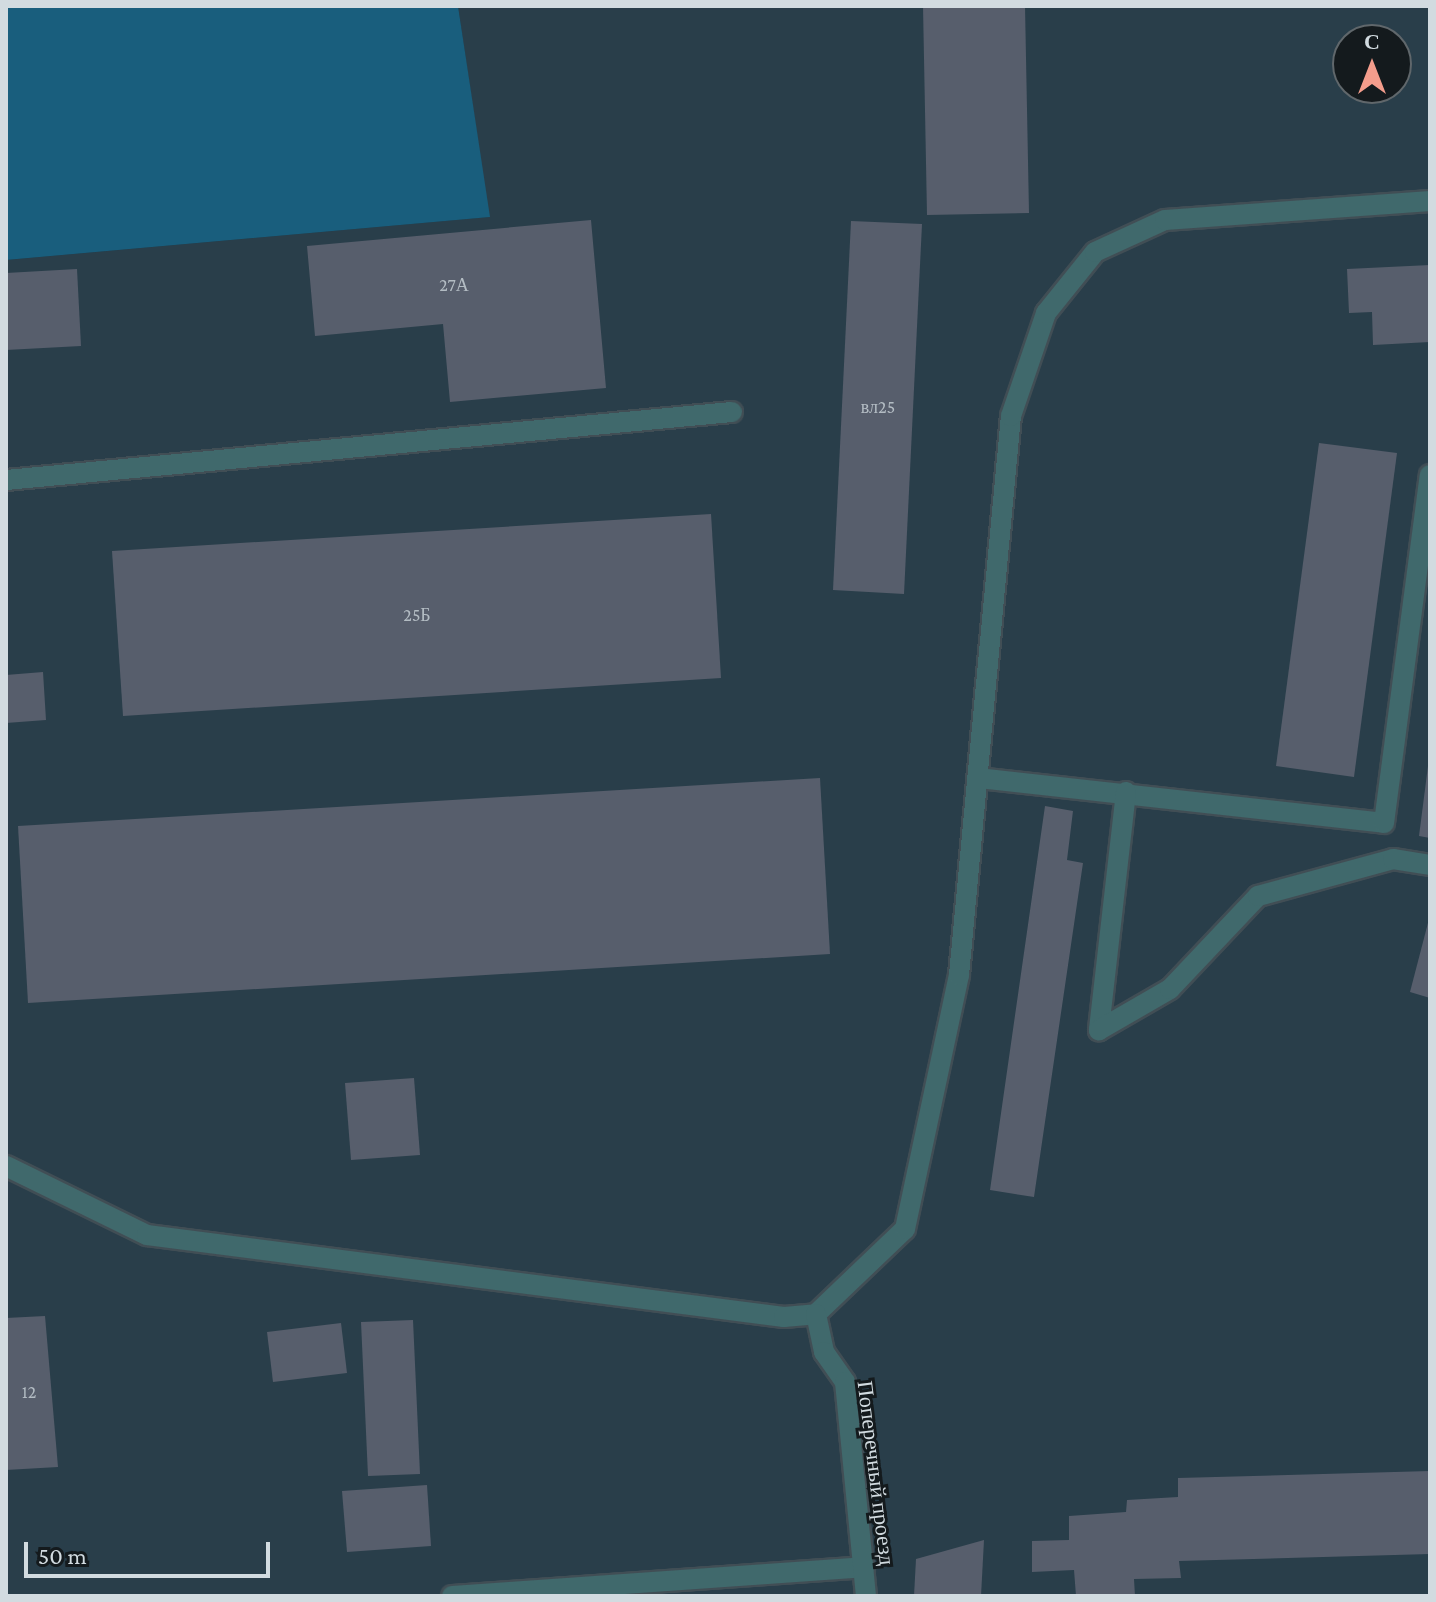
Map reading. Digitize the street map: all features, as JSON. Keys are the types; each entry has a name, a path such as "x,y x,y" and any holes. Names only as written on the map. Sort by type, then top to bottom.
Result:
{"street":[{"path":"6,1166 147,1235 784,1317 816,1314 905,1229 959,975 1011,416 1046,313 1095,252 1165,220 1430,201"},
{"path":"6,480 732,412"},
{"path":"1393,859 1384,823 1430,475"},
{"path":"978,778 1384,823"},
{"path":"1126,792 1099,1030 1170,989 1258,896 1393,859 1430,865"},
{"name":"Поперечный проезд","path":"816,1314 824,1352 845,1382 866,1596"},
{"path":"452,1596 864,1567"}],"shaded area":[{"path":"6,6 458,6 490,217 6,260"},
{"path":"458,6 1430,6 1430,1596 6,1596 6,260 489,217"}],"building":[{"path":"923,6 1025,6 1029,213 927,215"},
{"path":"591,220 606,388 450,402 443,324 315,336 307,246"},
{"path":"851,221 922,224 904,594 833,590"},
{"path":"1430,265 1430,342 1373,345 1372,312 1349,313 1347,269"},
{"path":"77,269 81,346 6,350 6,273"},
{"path":"1319,443 1397,453 1354,777 1276,766"},
{"path":"711,514 721,678 123,716 112,551"},
{"path":"43,672 46,720 6,723 6,675"},
{"path":"1430,766 1430,838 1419,836"},
{"path":"820,778 830,954 28,1003 18,826"},
{"path":"1045,806 1073,811 1067,860 1083,863 1034,1197 990,1190"},
{"path":"1430,919 1430,998 1410,992"},
{"path":"414,1078 420,1155 351,1160 345,1083"},
{"path":"45,1316 58,1467 6,1470 6,1318"},
{"path":"413,1320 420,1474 368,1476 361,1322"},
{"path":"341,1323 347,1373 273,1382 267,1332"},
{"path":"1430,1471 1430,1554 1179,1561 1181,1578 1134,1579 1135,1596 1076,1596 1074,1570 1032,1572 1032,1541 1069,1540 1069,1516 1126,1512 1127,1500 1178,1497 1178,1478"},
{"path":"427,1485 431,1546 347,1552 342,1491"},
{"path":"984,1540 981,1596 914,1596 916,1559"}]}
